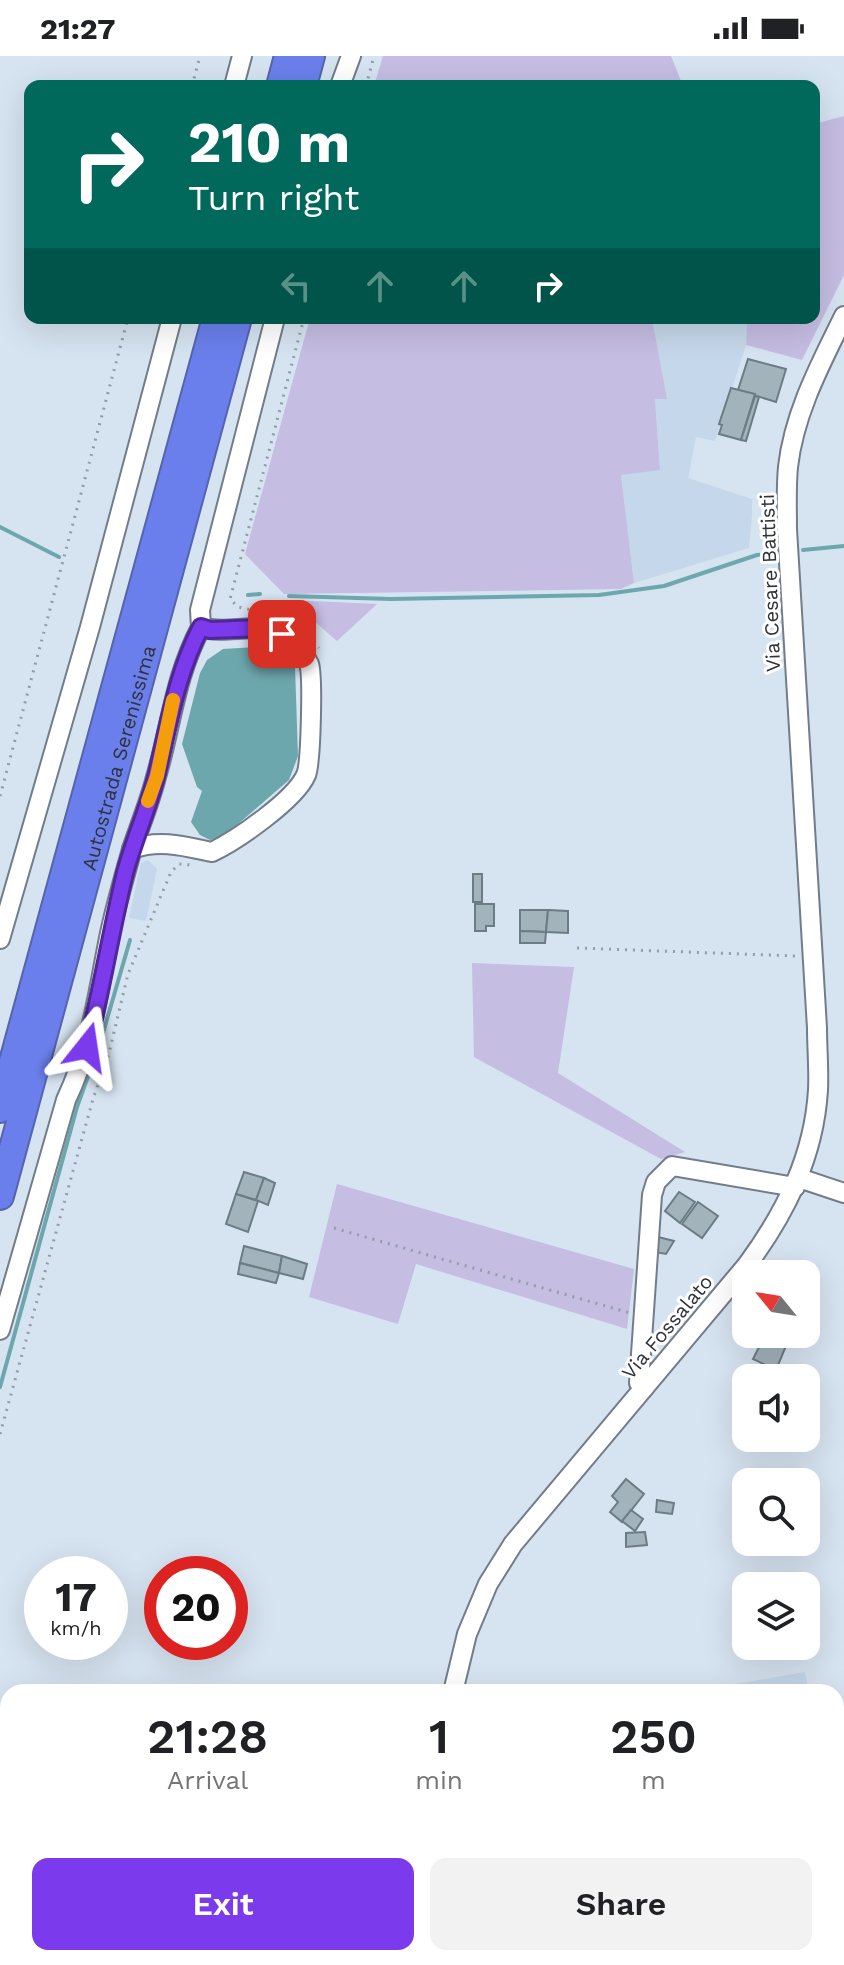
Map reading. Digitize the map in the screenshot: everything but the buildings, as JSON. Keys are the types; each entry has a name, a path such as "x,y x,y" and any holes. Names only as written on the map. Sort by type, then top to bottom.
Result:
{"highway":[{"path":"282,80 288,56"},
{"path":"305,80 311,56"},
{"name":"Autostrada Serenissima","path":"0,1109 214,324"},
{"name":"Autostrada Serenissima","path":"0,1196 236,324"}],"street":[{"path":"236,80 242,56"},
{"path":"342,80 351,56"},
{"name":"Via Cesare Battisti","path":"806,858 787,529 788,465 800,416 815,375 844,316"},
{"path":"0,939 90,627 170,324"},
{"path":"0,1330 66,1100 81,1069 99,1001 111,930 132,849 157,776 170,713 187,654 201,627 202,595 273,324"},
{"path":"132,849 144,844 166,843 212,852 252,830 306,776 310,760 311,667 300,649 282,634 262,628 210,630 201,627"},
{"name":"Via Fossalato","path":"455,1684 467,1634 488,1584 513,1544 747,1265 774,1229 797,1182 813,1128 818,1090 806,858"},
{"path":"644,1388 639,1383 652,1195 656,1182 672,1166 797,1182 844,1193"}],"path":[{"path":"194,80 200,56"},
{"path":"368,80 374,56"},
{"path":"0,796 126,324"},
{"path":"577,948 812,956"},
{"path":"334,1228 643,1316"}],"shaded area":[{"path":"383,56 671,56 681,80 376,80"},
{"path":"844,116 844,275 820,324 820,122"},
{"path":"308,324 653,324 667,399 655,399 660,470 621,475 634,583 621,589 284,594 245,554"},
{"path":"653,324 747,324 746,345 715,441 696,437 688,478 752,499 749,548 634,583 621,475 660,469 655,398 667,399"},
{"path":"747,324 820,324 802,360 746,345"},
{"path":"290,600 377,604 337,641"},
{"path":"148,860 157,869 146,921 129,918 141,863"},
{"path":"472,963 574,967 558,1073 685,1152 661,1159 474,1057"},
{"path":"337,1184 634,1269 627,1329 416,1264 398,1324 309,1297"},
{"path":"805,1672 807,1684 735,1684"}],"water":[{"path":"257,647 284,652 295,667 298,756 289,780 224,836 210,840 200,835 191,822 202,791 197,787 182,744 200,673 207,660 223,649"}],"waterway":[{"path":"0,527 59,557"},
{"path":"803,550 844,546"},
{"path":"289,596 391,599 599,595 664,586 757,555 776,553"},
{"path":"248,595 260,594"},
{"path":"0,1387 77,1107 101,1040 130,940"}],"slow traffic":[{"path":"148,801 157,776 173,700"}],"route":[{"path":"87,1047 99,1001 111,930 132,849 157,776 170,713 187,654 201,627 210,630 262,628 282,634"}]}
